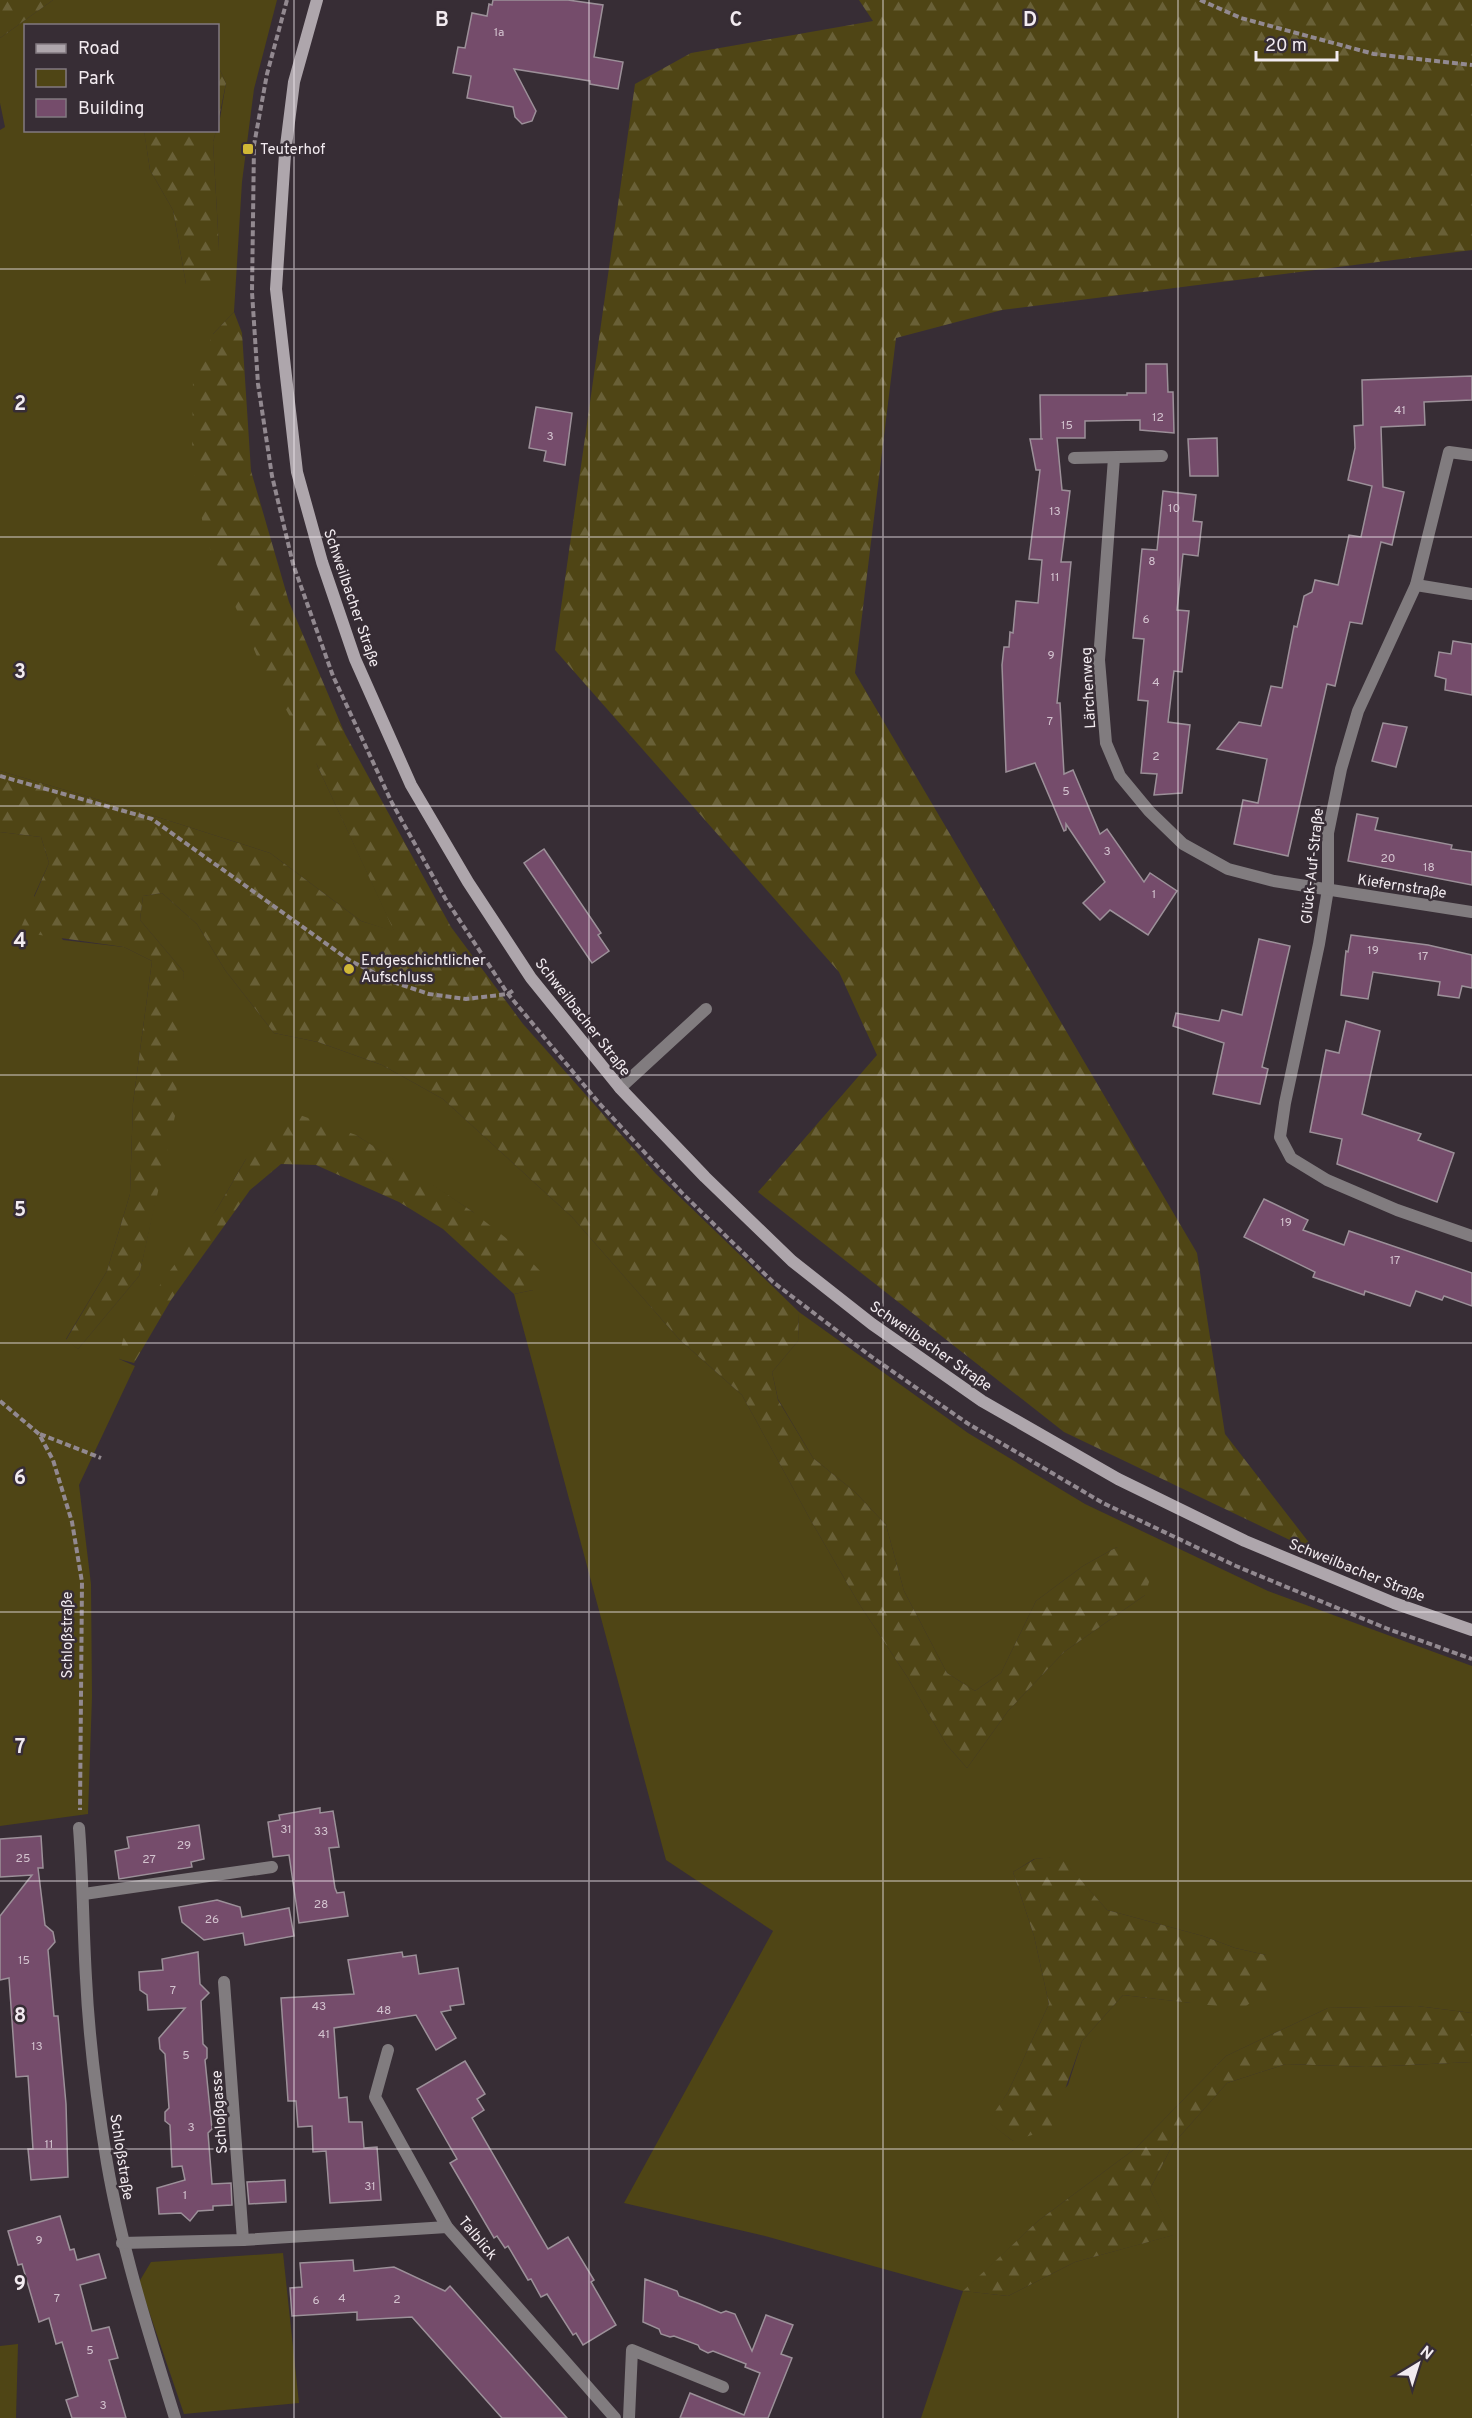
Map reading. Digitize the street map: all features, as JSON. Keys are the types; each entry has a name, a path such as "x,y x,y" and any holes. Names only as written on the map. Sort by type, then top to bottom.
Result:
{"main road":[{"name":"Schweilbacher Straße","path":"317,0 294,82 285,154 276,289 297,472 322,562 355,658 411,785 468,882 531,978 620,1088 705,1177 792,1261 873,1324 982,1401 1118,1479 1245,1541 1394,1603 1472,1630"}],"street":[{"name":"Glück-Auf-Straße","path":"1472,455 1449,452 1416,585 1358,711 1341,769 1328,833 1328,889 1319,944 1285,1103 1280,1137 1291,1158 1327,1180 1397,1210 1472,1236"},
{"path":"1074,458 1162,456"},
{"name":"Lärchenweg","path":"1114,458 1099,660 1106,743 1120,776 1149,811 1183,844 1228,869 1274,881 1328,889"},
{"path":"1416,585 1472,594"},
{"name":"Kiefernstraße","path":"1328,889 1472,912"},
{"path":"620,1088 706,1009"},
{"name":"Schloßstraße","path":"79,1828 84,1894 86,1978 93,2065 107,2163 122,2243 175,2418"},
{"path":"84,1894 272,1867"},
{"name":"Schloßgasse","path":"224,1982 243,2240"},
{"name":"Talblick","path":"388,2050 375,2097 447,2227 615,2418"},
{"path":"122,2243 243,2240 447,2227"},
{"path":"629,2418 632,2350 723,2387"}],"path":[{"path":"287,0 267,74 254,145 253,303 258,384 272,476 293,564 333,676 403,822 445,898 508,994 599,1103 683,1194 773,1282 869,1355 967,1424 1103,1503 1236,1566 1388,1629 1472,1659"},
{"path":"1200,0 1241,18 1374,54 1472,65"},
{"path":"0,776 152,819 349,960 390,981 429,994 466,999 508,994 531,978"},
{"name":"Schloßstraße","path":"0,1401 39,1434 53,1460 72,1522 82,1582 79,1828"},
{"path":"39,1434 101,1458"}],"green space":[{"path":"0,0 53,0 0,38"},
{"path":"53,0 277,0 254,89 242,182 234,312 213,334 317,765 395,932 361,921 270,853 0,771 0,130 5,127 0,103 0,38","holes":["24,24 219,24 219,68 226,83 219,132 216,132 213,142 219,249 186,284 173,210 150,170 144,132 24,132"]},
{"path":"859,0 1472,0 1472,250 1002,310 896,338 855,673 1197,1253 1225,1434 1317,1553 1064,1432 758,1192 877,1055 839,972 555,650 635,84 691,53 873,21"},
{"path":"219,68 226,83 219,117"},
{"path":"144,132 216,132 213,142 219,249 208,290 186,284 173,210 150,170"},
{"path":"234,312 242,333 251,471 289,602 345,734 451,927 523,1024 656,1174 799,1312 798,1341 772,1372 778,1400 813,1458 855,1492 886,1525 904,1591 947,1673 975,1691 1001,1673 1036,1601 1083,1566 1117,1547 1154,1566 1145,1595 1064,1652 1008,1711 967,1768 946,1744 908,1678 858,1602 742,1395 679,1339 572,1217 443,1099 382,1065 318,1042 274,1033 225,970 197,924 162,893 143,896 140,920 184,972 175,1116 139,1276 78,1349 66,1340 107,1271 130,1194 133,1103 152,961 124,947 19,932 49,863 41,837 0,832 0,771 270,853 361,921 394,931 317,765 259,661 205,537 192,461 193,379 213,334"},
{"path":"0,832 41,837 49,863 34,896 63,940 124,947 152,961 133,1103 130,1194 107,1271 66,1339 78,1349 139,1276 156,1197 184,972 140,920 143,896 162,893 197,924 225,970 274,1033 318,1042 382,1065 443,1099 572,1217 679,1339 742,1395 858,1602 908,1678 946,1744 967,1768 1008,1711 1064,1652 1145,1595 1117,1547 1083,1566 1036,1601 1001,1673 975,1691 947,1673 904,1591 886,1525 855,1492 813,1458 778,1399 772,1372 798,1341 799,1312 968,1433 1085,1504 1268,1591 1472,1666 1472,2013 1417,2006 1328,2008 1226,2056 1136,2148 1038,2221 964,2291 1008,2296 1075,2262 1173,2235 1150,2189 1173,2144 1227,2083 1286,2064 1367,2067 1472,2062 1472,2418 921,2418 963,2291 765,2236 624,2203 773,1931 666,1860 514,1294 533,1290 473,1212 356,1135 246,1159 217,1209 119,1359 135,1366 79,1485 91,1584 92,1697 88,1814 0,1826","holes":["1060,1857 1107,1910 1266,1955 1192,2003 1123,1995 1082,2041 1068,2085 1013,2141 989,2122 1008,2092 1049,2004 1034,1936 1013,1872 1034,1859"]},
{"path":"297,1114 356,1135 473,1212 516,1246 542,1273 533,1290 514,1294 443,1229 399,1202 316,1165 281,1164 250,1190 171,1300 134,1363 119,1359 123,1339 169,1272 217,1209 246,1159 273,1125"},
{"path":"1060,1856 1107,1910 1266,1955 1272,1987 1242,2009 1123,1995 1082,2041 1051,2129 1013,2141 988,2122 1008,2092 1049,2004 1034,1936 1013,1872 1035,1859"},
{"path":"1417,2006 1472,2013 1472,2062 1367,2067 1286,2064 1227,2083 1173,2144 1150,2189 1174,2235 1075,2262 1008,2296 963,2291 1038,2221 1136,2148 1226,2056 1328,2008"},
{"path":"283,2253 299,2403 184,2414 139,2282 151,2262"},
{"path":"18,2344 16,2418 0,2418 0,2346"}],"building":[{"path":"493,0 568,0 603,5 594,57 623,62 618,89 590,84 590,81 514,69 536,111 532,121 522,124 515,117 513,107 467,98 471,76 453,73 458,47 465,48 472,13 487,16 489,4 492,5"},
{"path":"1146,364 1167,364 1168,392 1173,392 1174,433 1140,430 1140,420 1085,421 1085,438 1057,438 1062,490 1070,491 1061,562 1071,562 1057,703 1060,703 1064,774 1073,770 1100,834 1107,829 1144,882 1150,873 1177,891 1148,935 1110,910 1100,920 1083,903 1105,882 1066,824 1064,831 1035,763 1006,772 1002,665 1004,647 1009,647 1010,632 1013,633 1016,601 1038,603 1042,560 1029,559 1040,470 1036,470 1030,439 1041,439 1040,395 1146,393"},
{"path":"1472,376 1472,400 1424,402 1425,425 1381,427 1383,487 1404,492 1392,545 1381,542 1362,624 1350,622 1335,686 1327,684 1288,856 1234,844 1243,800 1258,803 1267,759 1217,749 1239,722 1261,726 1271,686 1282,688 1294,626 1297,627 1304,596 1312,592 1315,580 1338,585 1349,535 1361,537 1372,486 1348,480 1355,448 1354,426 1363,425 1362,380"},
{"path":"536,407 572,413 565,465 544,461 546,451 529,448"},
{"path":"1217,438 1218,476 1190,476 1188,439"},
{"path":"1163,491 1196,495 1193,521 1202,522 1198,556 1183,554 1177,610 1189,611 1182,672 1174,671 1168,722 1190,725 1182,793 1154,795 1157,774 1141,773 1148,701 1138,700 1144,639 1133,638 1142,549 1157,550"},
{"path":"1453,641 1472,644 1472,695 1445,690 1446,679 1435,676 1439,652 1451,654"},
{"path":"1383,723 1407,727 1396,767 1372,761"},
{"path":"1357,814 1378,818 1375,830 1452,845 1451,849 1472,852 1472,885 1348,861"},
{"path":"544,849 601,933 598,935 609,951 592,963 524,863"},
{"path":"1351,935 1428,945 1472,955 1472,988 1462,986 1459,998 1438,995 1440,982 1373,972 1368,999 1341,995 1346,951 1348,952"},
{"path":"1259,939 1290,946 1262,1067 1268,1069 1260,1104 1213,1094 1224,1043 1173,1026 1176,1013 1219,1021 1222,1010 1242,1015"},
{"path":"1346,1021 1380,1031 1362,1114 1421,1134 1418,1140 1454,1153 1437,1202 1337,1164 1342,1139 1310,1132 1326,1050 1339,1053"},
{"path":"1264,1199 1308,1220 1303,1230 1344,1245 1349,1231 1472,1273 1472,1306 1444,1296 1442,1300 1416,1291 1410,1306 1365,1291 1364,1295 1313,1277 1315,1272 1244,1237"},
{"path":"320,1808 320,1813 333,1811 339,1847 329,1848 335,1888 337,1893 344,1892 348,1916 299,1923 289,1855 273,1857 268,1822 280,1820 279,1815"},
{"path":"199,1825 204,1859 191,1862 192,1867 119,1879 115,1851 129,1848 127,1837"},
{"path":"41,1836 43,1868 38,1868 45,1925 53,1932 55,1942 48,1950 54,2016 58,2016 66,2104 68,2177 31,2180 28,2149 33,2149 28,2076 16,2077 9,1978 0,1980 0,1916 32,1875 0,1877 0,1839"},
{"path":"217,1900 240,1907 242,1917 289,1908 294,1936 245,1945 243,1933 204,1940 182,1922 179,1907"},
{"path":"198,1952 200,1984 209,1993 201,2001 203,2044 207,2048 205,2060 212,2129 208,2133 212,2184 231,2183 232,2205 213,2206 213,2210 198,2211 190,2221 181,2213 159,2214 157,2188 185,2180 182,2166 172,2167 170,2125 165,2121 165,2112 169,2108 165,2054 160,2049 159,2038 185,2008 148,2010 147,1995 140,1990 139,1972 163,1970 162,1959"},
{"path":"402,1952 403,1957 416,1955 419,1974 458,1968 464,2004 450,2006 451,2010 441,2012 456,2038 436,2050 416,2015 334,2028 339,2098 347,2097 349,2122 362,2122 364,2148 377,2147 381,2200 330,2203 326,2151 313,2152 312,2126 298,2127 296,2101 288,2101 281,1998 354,1994 348,1960"},
{"path":"465,2061 485,2094 477,2099 484,2110 472,2118 548,2249 568,2237 594,2280 591,2282 616,2325 583,2345 576,2333 573,2335 547,2294 541,2297 531,2279 528,2280 508,2246 505,2248 497,2236 494,2238 450,2163 457,2159 417,2089"},
{"path":"285,2180 286,2202 249,2204 247,2182"},
{"path":"60,2216 70,2250 74,2249 77,2260 99,2254 106,2278 80,2285 92,2331 109,2327 118,2358 109,2360 126,2418 72,2418 66,2400 78,2396 62,2342 56,2344 49,2318 39,2322 22,2264 18,2265 8,2231"},
{"path":"353,2260 354,2271 394,2267 445,2291 450,2286 567,2418 502,2418 412,2317 357,2320 357,2312 292,2316 290,2288 302,2287 300,2263"},
{"path":"645,2279 677,2291 679,2296 721,2313 726,2311 735,2314 752,2351 766,2315 793,2325 781,2354 792,2358 768,2418 680,2418 690,2393 744,2415 760,2373 745,2367 746,2364 713,2351 708,2353 700,2349 698,2345 661,2334 659,2329 643,2322"}],"place":[{"name":"Teuterhof","path":"248,149"},
{"name":"Erdgeschichtlicher Aufschluss","path":"349,969"}]}
